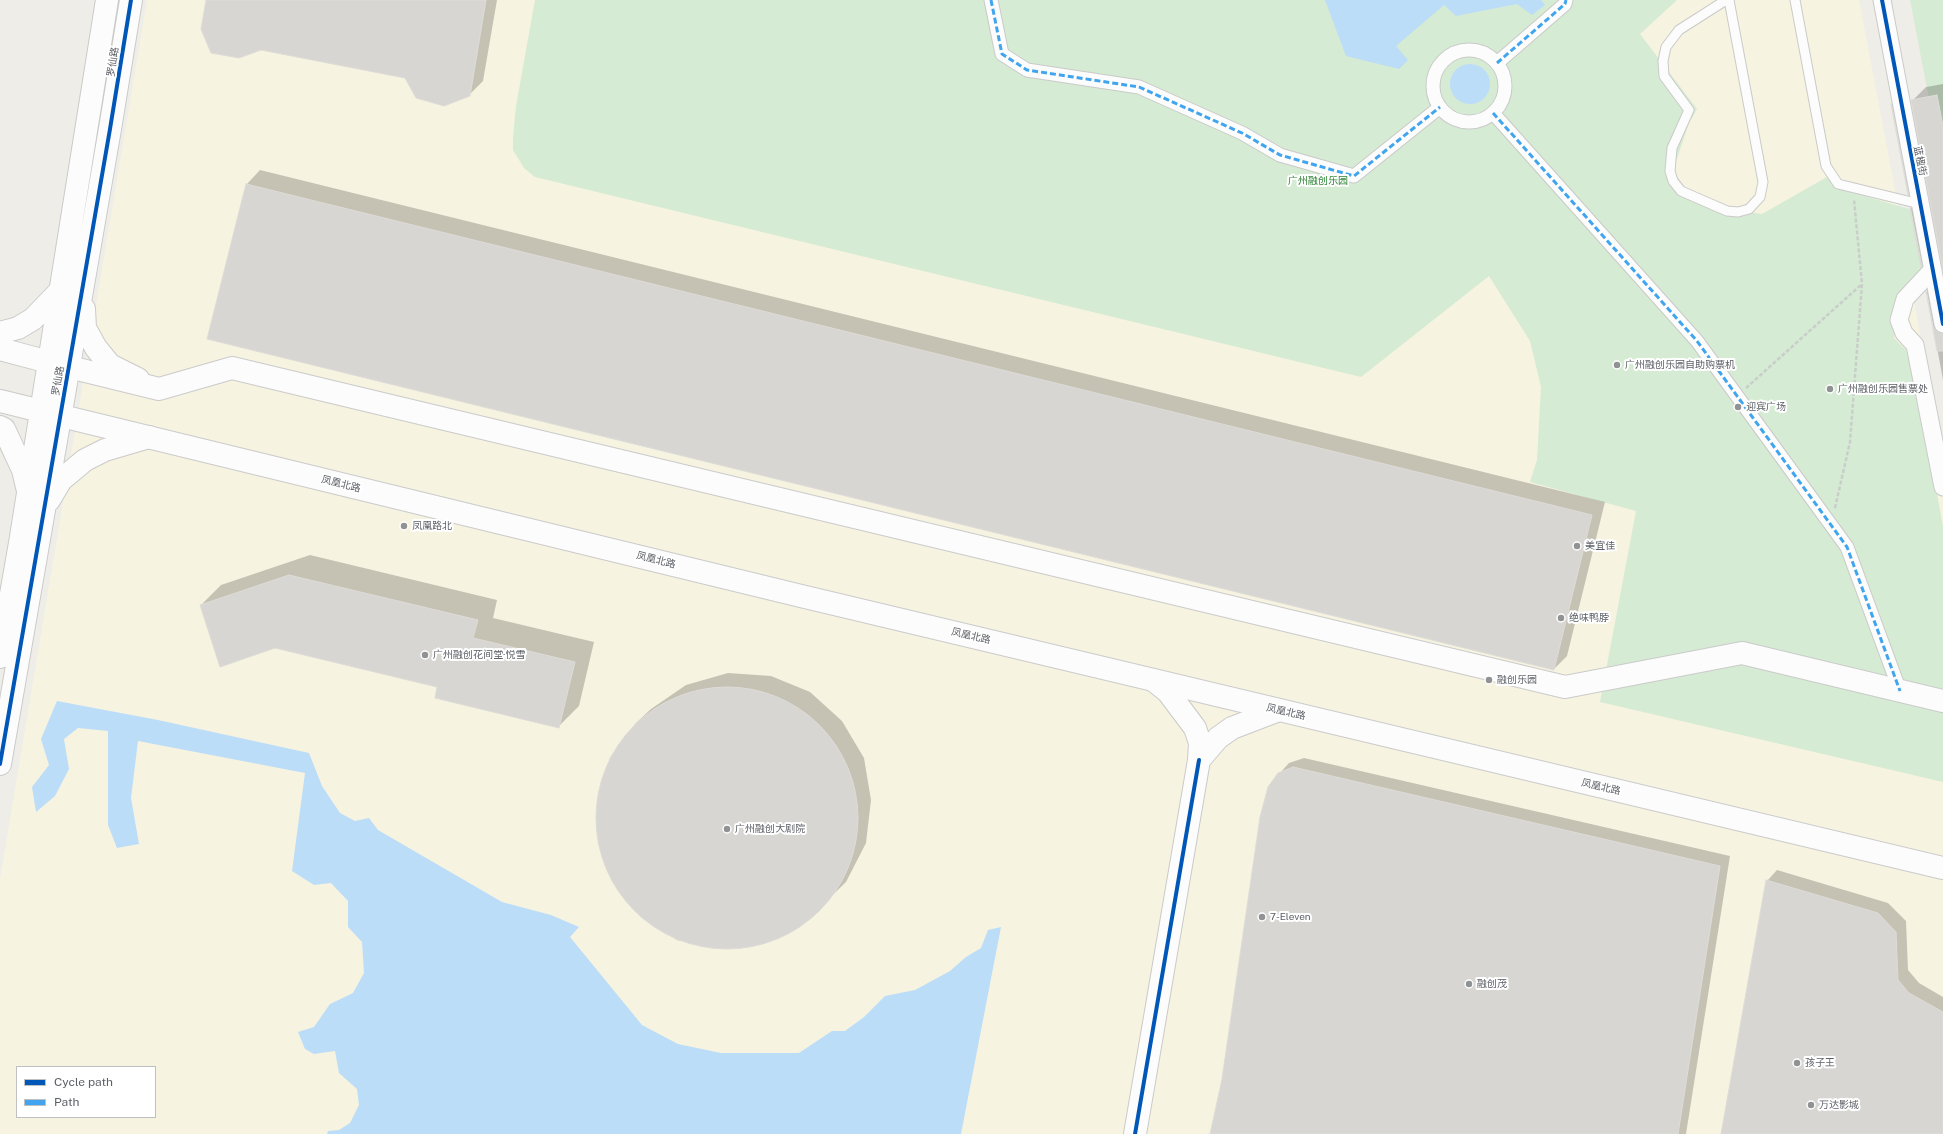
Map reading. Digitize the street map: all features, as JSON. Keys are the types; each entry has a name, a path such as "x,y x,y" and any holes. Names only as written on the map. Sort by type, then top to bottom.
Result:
{"main road":[{"name":"罗仙路","path":"59,364 60,291 107,0"},
{"name":"罗仙路","path":"0,764 44,508 51,413 59,364 83,287 131,0"},
{"path":"83,287 85,328 96,348 110,365 159,389"},
{"path":"0,334 18,328 33,319 60,291"},
{"path":"0,350 159,389 232,368 1565,687 1742,653 1943,701"},
{"name":"凤凰北路","path":"0,401 1153,680 1943,868"},
{"name":"罗仙路","path":"0,657 28,492 51,413"},
{"path":"0,427 4,430 23,470 28,492"},
{"path":"44,508 61,480 85,460 105,450 149,437"},
{"path":"1135,1134 1200,760 1200,743 1195,728 1168,692 1153,680"},
{"path":"1200,760 1218,738 1232,728 1279,710"}],"street":[{"path":"991,0 1002,54 1027,70 1138,87 1242,133 1280,155 1354,176 1440,108"},
{"path":"1497,63 1565,4 1566,0"},
{"name":"蓝楹街","path":"1882,0 1943,324"},
{"path":"1473,51 1482,53 1497,63 1502,71 1505,89 1503,98 1493,113 1478,121 1461,122 1453,119 1440,108 1434,90 1434,81 1441,64 1448,58 1455,53 1473,51"},
{"path":"1493,113 1696,341 1831,524 1847,547 1900,691"},
{"path":"1932,269 1905,299 1899,320 1904,333 1915,345 1943,487"}],"lane":[{"path":"1726,0 1679,30 1666,47 1663,61 1664,76 1690,110 1672,148 1670,171 1673,181 1681,191 1727,211 1738,212 1748,209 1760,197 1763,182 1729,0"},
{"path":"1795,0 1826,166 1838,184 1920,204"}],"path":[{"path":"1831,524 1850,442 1862,284 1852,187"},
{"path":"1737,396 1862,284"}],"shaded area":[{"path":"147,0 1859,0 1896,196 1943,468 1943,1134 0,1134 0,879"}],"green space":[{"name":"广州融创乐园","path":"535,0 1677,0 1640,34 1697,109 1689,123 1673,170 1685,188 1741,211 1762,214 1834,173 1851,192 1919,212 1927,263 1897,305 1894,338 1911,355 1943,526 1943,782 1600,702 1636,511 1530,482 1537,460 1541,387 1530,341 1489,276 1361,377 535,177 524,168 513,150 513,137 516,106"},
{"path":"1910,0 1943,0 1943,171"}],"water":[{"path":"1325,0 1541,0 1545,5 1532,15 1517,4 1456,16 1444,5 1396,46 1408,60 1399,69 1346,56"},
{"path":"1470,64 1478,66 1484,70 1488,76 1490,84 1488,92 1484,98 1478,102 1470,104 1462,102 1456,98 1452,92 1450,84 1452,76 1456,70 1462,66"},
{"path":"57,701 158,720 309,753 322,786 340,813 355,821 369,818 378,830 502,902 551,915 579,927 570,937 642,1025 678,1044 721,1053 799,1053 832,1031 845,1031 864,1017 885,996 915,990 950,971 966,957 981,948 988,930 1001,927 961,1134 327,1134 328,1131 339,1130 350,1123 359,1105 357,1089 339,1073 335,1051 314,1054 305,1049 298,1032 314,1027 330,1004 353,993 364,973 362,942 348,927 348,901 331,883 314,885 292,871 305,773 138,741 131,798 139,844 117,848 108,825 108,731 78,728 64,739 69,769 55,796 36,812 32,787 49,765 41,739"}],"building":[{"path":"206,0 486,0 470,96 444,106 416,98 405,78 261,50 239,58 211,53 201,29"},
{"path":"1937,95 1943,126 1943,270 1911,100"},
{"path":"1891,104 1909,195 1908,195"},
{"path":"246,184 1592,515 1554,670 207,339"},
{"path":"1910,208 1922,266 1921,267"},
{"path":"1926,291 1933,326 1936,331 1943,334 1943,351 1937,351"},
{"name":"广州融创花间堂·悦雪","path":"289,575 478,620 473,638 575,662 559,728 435,698 437,687 275,648 220,667 200,605"},
{"name":"广州融创大剧院","path":"727,687 753,690 777,697 800,709 828,735 836,745 848,768 855,792 858,818 855,844 848,868 836,891 810,919 800,927 777,939 753,946 727,949 701,946 677,939 654,927 626,901 618,891 606,868 599,844 596,818 599,792 606,768 618,745 644,717 654,709 677,697 701,690"},
{"name":"融创茂","path":"1293,767 1720,866 1678,1134 1210,1134 1222,1079 1260,817 1268,787 1278,773"},
{"path":"1766,880 1878,913 1896,932 1898,980 1909,993 1943,1012 1943,1134 1721,1134"}],"marked path":[{"path":"991,0 1002,54 1027,70 1139,87 1242,133 1280,155 1354,176 1440,107"},
{"path":"1497,63 1565,4 1566,0"},
{"path":"1493,113 1697,341 1847,547 1900,691"}],"cycle path":[{"path":"0,764 131,0"},
{"path":"1882,0 1943,324"},
{"path":"1135,1134 1199,760"}],"place":[{"name":"广州融创乐园自助购票机","path":"1617,365"},
{"name":"广州融创乐园售票处","path":"1830,389"},
{"name":"迎宾广场","path":"1738,407"},
{"name":"凤凰路北","path":"404,526"},
{"name":"美宜佳","path":"1577,546"},
{"name":"绝味鸭脖","path":"1561,618"},
{"name":"广州融创花间堂·悦雪","path":"425,655"},
{"name":"融创乐园","path":"1489,680"},
{"name":"广州融创大剧院","path":"727,829"},
{"name":"7-Eleven","path":"1262,917"},
{"name":"融创茂","path":"1469,984"},
{"name":"孩子王","path":"1797,1063"},
{"name":"万达影城","path":"1811,1105"}]}
